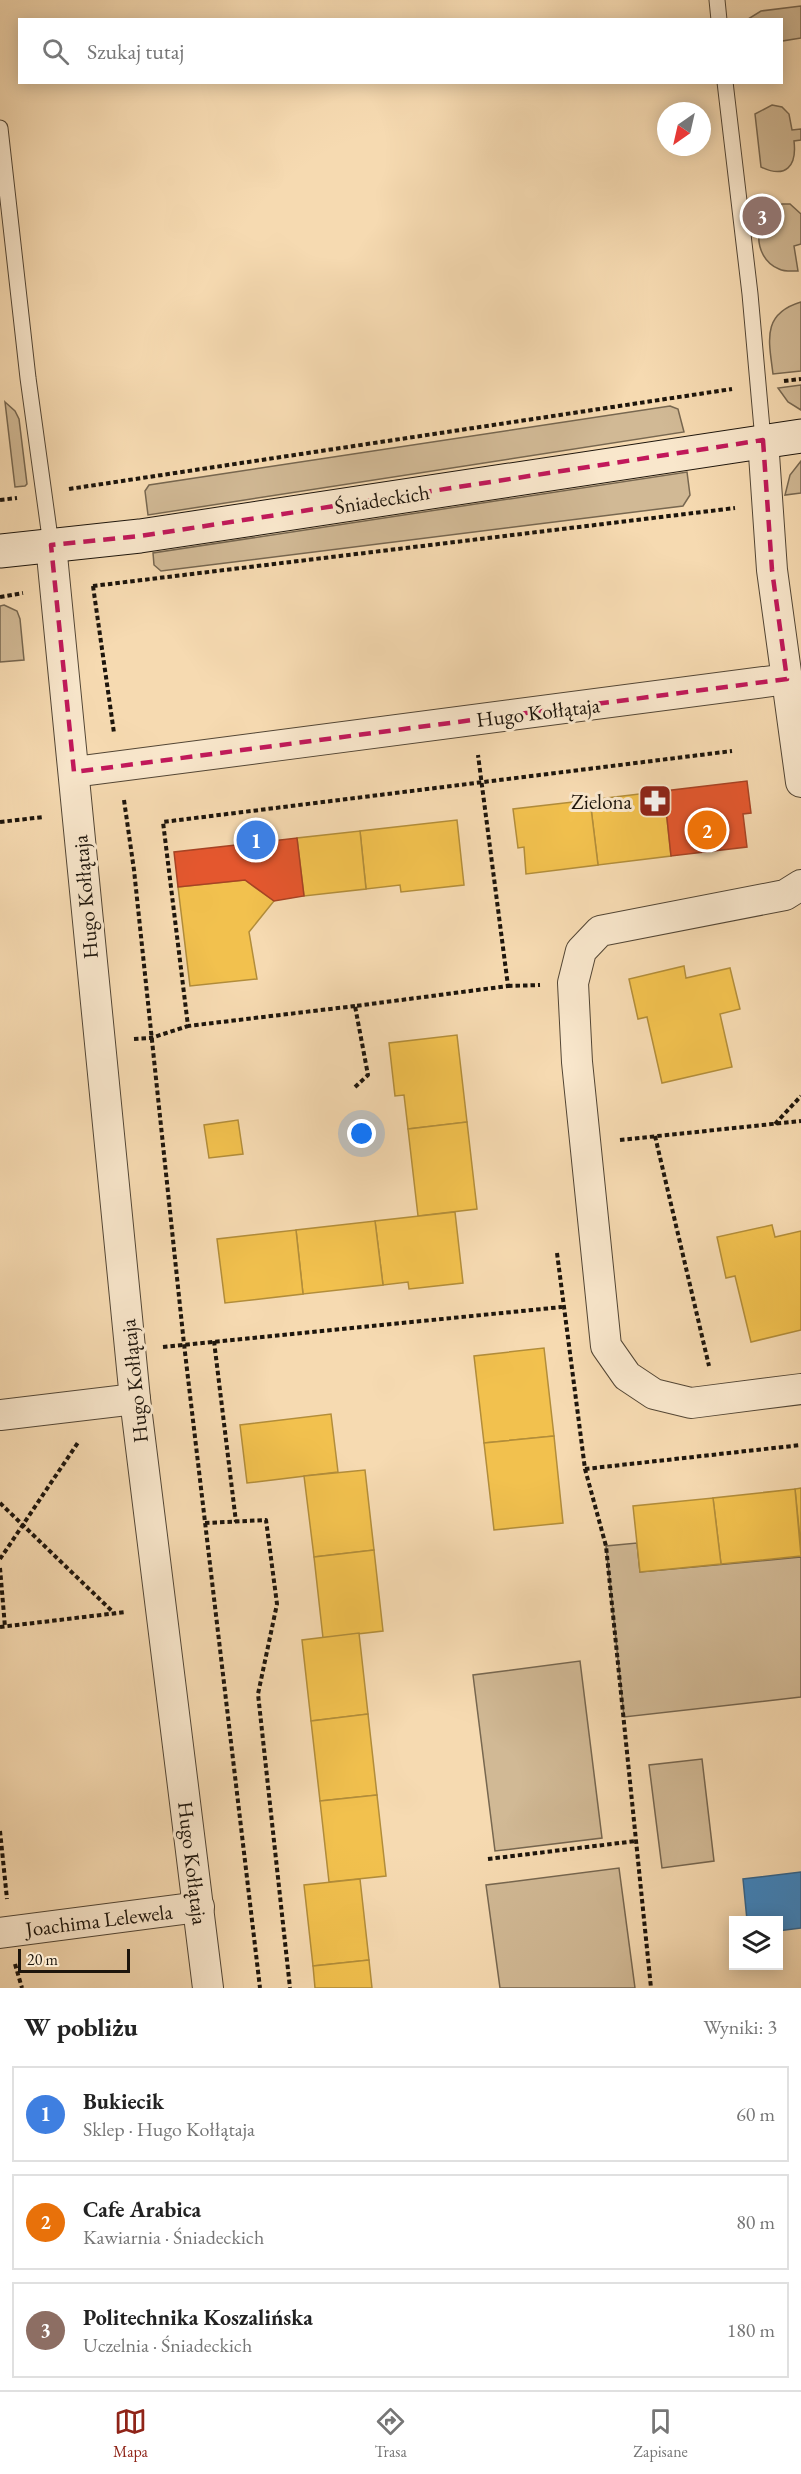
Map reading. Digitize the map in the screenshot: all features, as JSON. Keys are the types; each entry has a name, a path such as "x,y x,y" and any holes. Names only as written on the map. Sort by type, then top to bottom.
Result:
{"street":[{"name":"Śniadeckich","path":"0,551 140,536 801,436"},
{"path":"763,440 772,570 798,743 801,782"},
{"name":"Hugo Kołłątaja","path":"51,545 135,1399 208,1988"},
{"name":"Hugo Kołłątaja","path":"74,772 787,679"},
{"path":"801,885 785,895 600,931 581,951 573,983 577,1062 606,1346 627,1376 654,1394 691,1403 801,1389"},
{"path":"0,1415 135,1399"},
{"name":"Joachima Lelewela","path":"4,1921 199,1906"}],"lane":[{"path":"717,0 719,18"},
{"path":"725,84 759,384 763,440"},
{"path":"0,128 28,378 51,545"}],"path":[{"path":"0,500 801,379"},
{"path":"0,597 766,504"},
{"path":"93,586 134,870 184,1344 260,1988"},
{"path":"474,720 508,986"},
{"path":"188,1026 163,822 732,751"},
{"path":"0,822 52,815"},
{"path":"99,1040 151,1038 188,1026 508,986 546,985"},
{"path":"355,1006 368,1076 355,1087"},
{"path":"774,1124 801,1096"},
{"path":"586,1145 801,1121"},
{"path":"655,1136 709,1366 721,1365"},
{"path":"557,1253 562,1307 585,1469 606,1546 651,1988"},
{"path":"130,1350 562,1307"},
{"path":"214,1341 236,1522"},
{"path":"0,1559 86,1431"},
{"path":"585,1469 801,1445"},
{"path":"0,1503 114,1613"},
{"path":"205,1523 266,1520 278,1604 258,1695 290,1988"},
{"path":"0,1568 2,1627 136,1610"},
{"path":"0,1831 4,1921"},
{"path":"488,1859 636,1842"}],"highlighted area":[{"path":"763,440 772,570 787,679 74,772 51,545 140,536"}],"shaded area":[{"path":"801,6 801,38 783,41 783,18 750,18 761,11"},
{"path":"772,105 782,107 789,114 792,130 801,129 801,140 794,141 794,157 791,163 788,168 777,172 761,167 755,114"},
{"path":"782,204 790,204 801,214 801,244 794,246 798,271 781,270 770,263 763,255 760,246 760,225 772,209"},
{"path":"801,302 801,371 773,374 770,340 774,321 788,307"},
{"path":"801,385 801,410 788,402 778,388"},
{"path":"5,402 15,411 19,419 27,484 25,486 15,487"},
{"path":"670,406 678,409 684,432 148,515 145,491 149,485"},
{"path":"801,461 801,493 785,495 790,475"},
{"path":"687,472 690,495 683,506 161,571 154,565 153,553"},
{"path":"4,605 17,611 20,619 24,660 0,662 0,606"},
{"path":"637,1543 640,1572 801,1557 801,1697 624,1717 606,1546"},
{"path":"580,1661 602,1838 495,1851 473,1675"},
{"path":"702,1759 714,1861 662,1868 649,1765"},
{"path":"619,1868 635,1988 500,1988 486,1885"}],"building: Mieszkania":[{"path":"664,791 671,856 598,865 590,800"},
{"path":"590,800 598,865 526,874 524,847 518,848 513,809"},
{"path":"457,820 464,885 401,892 400,885 366,889 360,831"},
{"path":"360,831 366,889 304,896 297,838"},
{"path":"245,880 274,901 249,932 257,979 190,986 178,887"},
{"path":"684,966 686,978 730,968 740,1009 720,1014 732,1067 662,1083 647,1017 638,1019 629,979"},
{"path":"457,1035 467,1122 408,1129 404,1095 395,1096 389,1043"},
{"path":"238,1120 243,1154 209,1158 204,1125"},
{"path":"467,1122 477,1209 418,1216 408,1129"},
{"path":"455,1212 463,1283 409,1289 408,1282 383,1285 375,1221"},
{"path":"375,1221 383,1285 303,1294 296,1230"},
{"path":"772,1225 775,1237 801,1231 801,1330 751,1342 735,1276 726,1278 717,1237"},
{"path":"296,1230 303,1294 225,1303 217,1239"},
{"path":"544,1348 554,1436 484,1443 474,1356"},
{"path":"331,1414 338,1472 247,1483 240,1425"},
{"path":"554,1436 563,1523 494,1530 484,1443"},
{"path":"365,1470 374,1550 314,1557 304,1476"},
{"path":"801,1488 801,1548 795,1489"},
{"path":"795,1489 801,1556 721,1564 713,1498"},
{"path":"713,1498 721,1564 640,1572 633,1506"},
{"path":"374,1550 383,1631 323,1638 314,1557"},
{"path":"359,1633 368,1714 311,1721 302,1640"},
{"path":"368,1714 377,1795 320,1801 311,1721"},
{"path":"377,1795 386,1876 329,1882 320,1801"},
{"path":"360,1879 369,1960 313,1966 304,1885"},
{"path":"369,1960 372,1988 315,1988 313,1966"}],"building: Handel":[{"path":"747,781 751,813 743,814 747,847 671,856 664,791"},
{"path":"297,838 304,896 274,901 245,880 178,887 174,852"}],"building: Szkoły":[{"path":"801,1872 801,1928 783,1930 783,1916 747,1916 743,1879"}],"place":[{"name":"Politechnika Koszalińska","path":"762,216"},
{"name":"Zielona","path":"655,801"},
{"name":"Cafe Arabica","path":"707,830"},
{"name":"Bukiecik","path":"256,840"}]}
